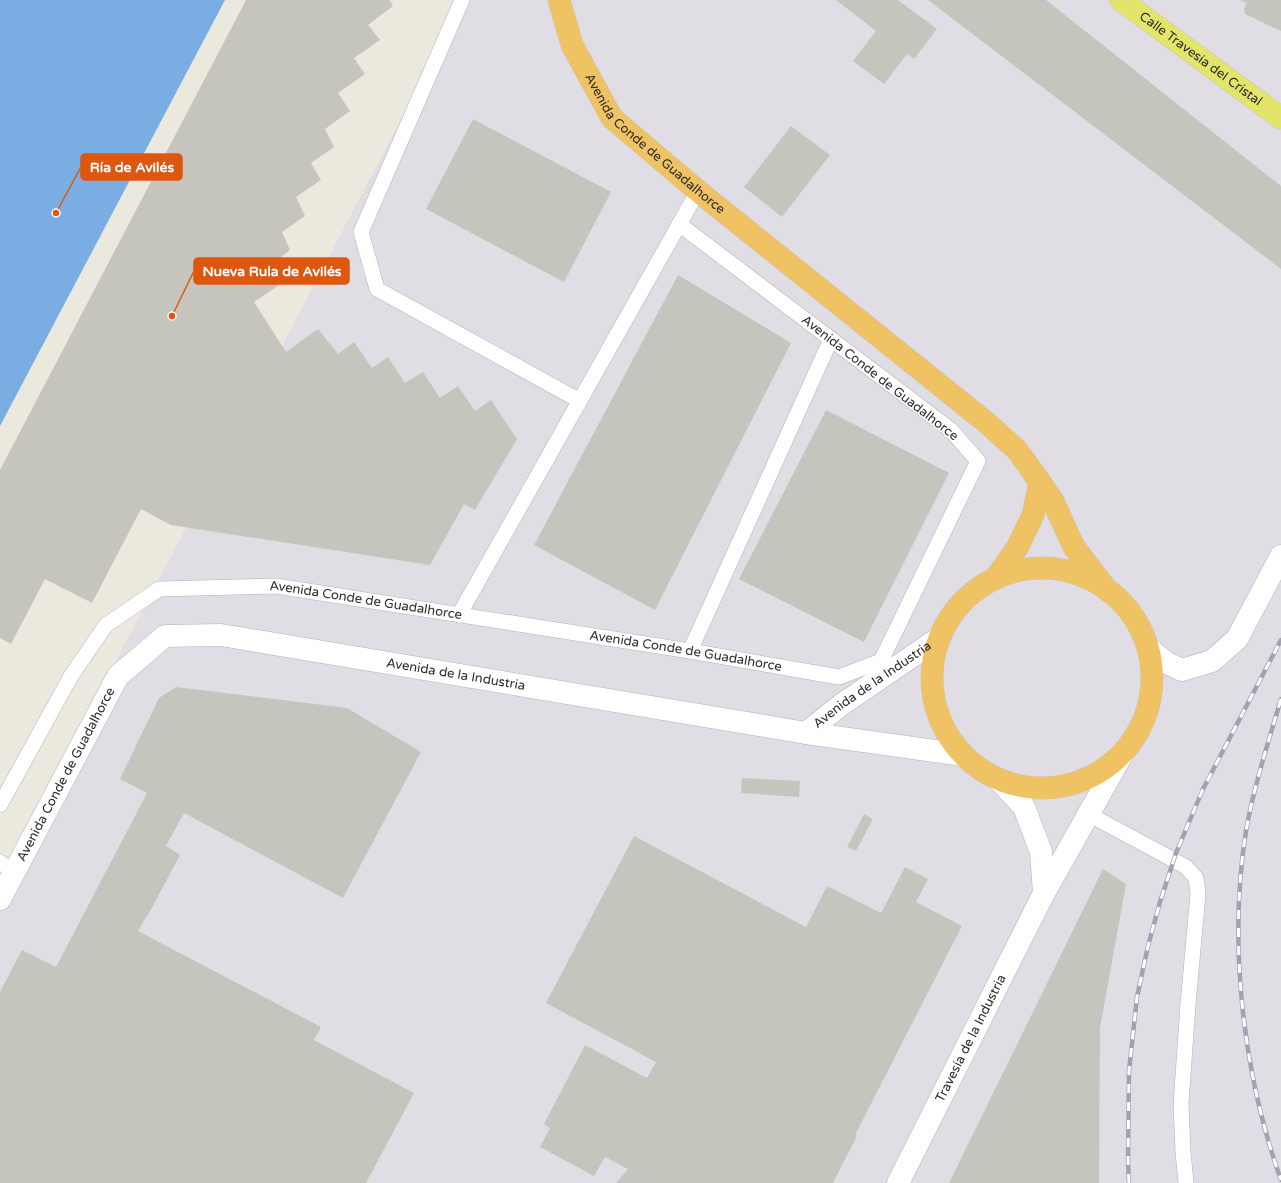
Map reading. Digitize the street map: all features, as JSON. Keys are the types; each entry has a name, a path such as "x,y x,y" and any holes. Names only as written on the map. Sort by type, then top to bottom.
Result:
{"highway":[{"name":"Avenida Conde de Guadalhorce","path":"559,0 572,45 612,118 698,191 987,423 1017,450 1053,501 1074,547 1107,590"},
{"path":"998,779 963,755 942,726 932,696 933,653 947,619 974,590 995,579 1017,548 1033,515 1040,482"},
{"name":"Travesía de la Industria","path":"995,579 1012,571 1048,567 1087,577 1119,599 1137,622 1149,649 1152,674 1149,704 1123,753 1090,778 1065,786 1038,788 998,779"}],"main road":[{"name":"Calle Travesía del Cristal","path":"1121,0 1281,118"}],"street":[{"name":"Travesía de la Industria","path":"1149,649 1167,663 1182,670 1212,661 1237,639 1281,556"},
{"name":"Avenida de la Industria","path":"118,676 165,636 221,635 806,733 963,755"},
{"name":"Avenida de la Industria","path":"806,733 841,705 940,638"},
{"name":"Avenida Conde de Guadalhorce","path":"0,899 7,867 118,676"},
{"name":"Travesía de la Industria","path":"898,1183 1044,893 1123,753"},
{"path":"998,779 1024,807 1041,852 1044,893"}],"lane":[{"path":"462,0 361,232 376,290 580,401"},
{"path":"459,615 698,191"},
{"name":"Avenida Conde de Guadalhorce","path":"0,805 71,676 106,625 159,589 276,586 690,651 839,677 881,661 978,461 951,430 679,224"},
{"path":"690,651 831,339"},
{"path":"1088,814 1186,867 1196,878 1198,894 1181,1104 1186,1183"}],"shaded area":[{"path":"464,0 1281,0 1281,1183 0,1183 0,881"}],"water":[{"path":"0,0 225,0 0,426"}],"building":[{"path":"246,0 390,0 393,6 368,25 380,40 354,58 365,74 338,93 350,111 325,129 334,147 311,163 321,180 296,197 305,216 282,232 290,250 268,267 279,285 254,302 286,352 318,329 338,354 354,342 372,368 388,357 405,383 423,372 440,398 458,386 475,411 491,400 517,439 475,510 464,504 430,565 171,525 141,509 92,603 45,579 11,644 0,638 0,470"},
{"path":"836,0 898,0 937,29 914,59 907,54 884,84 853,61 876,31"},
{"path":"928,0 1046,0 1281,186 1281,269"},
{"path":"1240,0 1281,0 1281,31 1245,14 1244,9 1247,3"},
{"path":"473,119 611,192 564,282 426,209"},
{"path":"791,126 830,155 782,217 744,187"},
{"path":"678,275 791,343 655,610 534,545"},
{"path":"826,410 949,473 864,642 739,579"},
{"path":"176,687 347,708 421,752 343,898 184,813 166,846 180,855 138,931 321,1027 314,1040 414,1093 366,1183 0,1183 0,992 22,950 56,967 147,793 120,779 159,698"},
{"path":"742,778 800,781 799,797 741,793"},
{"path":"864,814 873,819 856,851 847,847"},
{"path":"634,836 806,927 827,886 881,913 905,867 928,879 916,902 962,926 855,1135 857,1136 833,1183 616,1183 628,1169 605,1157 594,1176 540,1147 550,1128 544,1124 585,1045 647,1078 656,1062 546,1003"},
{"path":"1103,869 1126,884 1100,1028 1099,1183 949,1183"}],"railway":[{"path":"1129,1183 1129,1071 1137,997 1148,946 1160,902 1176,853 1203,789 1281,640"},
{"path":"1281,699 1266,748 1249,814 1241,874 1239,918 1239,963 1242,1008 1248,1053 1268,1139 1281,1180"}],"place":[{"name":"Ría de Avilés","path":"56,213"},
{"name":"Nueva Rula de Avilés","path":"172,316"}]}
